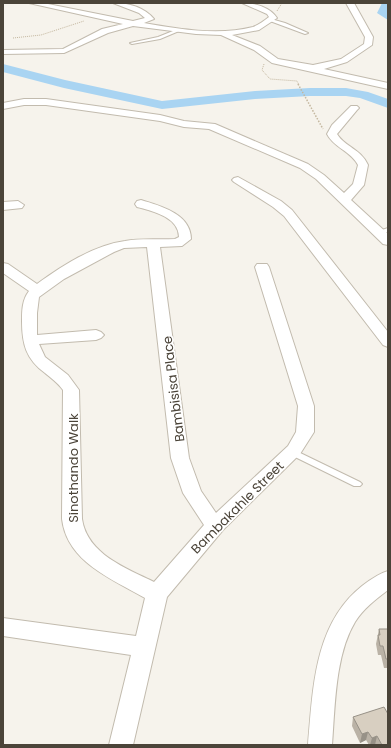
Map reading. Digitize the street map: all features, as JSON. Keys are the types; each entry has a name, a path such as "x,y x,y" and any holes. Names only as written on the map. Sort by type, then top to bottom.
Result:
{"street":[{"path":"33,3 93,16 178,30 220,33 248,31 262,26 271,20 273,15 246,3"},
{"path":"3,52 64,50 105,31 137,24 150,18 142,11 117,3"},
{"path":"310,68 337,64 354,56 368,46 369,37 350,3"},
{"path":"220,33 256,48 267,58 275,62 310,68 333,75 388,86"},
{"path":"3,106 24,102 46,102 160,118 184,124 211,126 304,166 320,177 344,200 383,231 388,241"},
{"path":"344,200 358,185 363,165 358,156 335,139 332,134 336,127 354,108"},
{"path":"238,180 277,204 288,213 388,342"},
{"path":"3,267 37,291 109,249 122,245 180,242 185,239 182,225 164,212 141,204"},
{"path":"3,206 18,205"},
{"name":"Bambisisa Place","path":"154,244 180,458 192,493 206,514 216,525"},
{"name":"Bambakahle Street","path":"121,745 157,594 216,525 292,452 305,432 307,416 306,406 262,267"},
{"name":"Sinothando Walk","path":"37,291 33,295 30,305 30,340 34,354 63,379 71,390 72,520 74,532 79,542 94,557 157,594"},
{"path":"30,340 96,335"},
{"path":"320,745 327,673 336,643 347,616 363,599 386,583"},
{"path":"3,627 144,647"}],"lane":[{"path":"271,20 306,34"},
{"path":"132,43 159,38 178,30"},
{"path":"292,452 357,484"}],"path":[{"path":"13,38 41,35 67,28 79,24 93,16"},
{"path":"267,58 262,70 270,78 297,82 324,131"}],"building":[{"path":"379,629 388,629 388,659 386,659 383,646 380,646 378,635 380,635"},
{"path":"384,707 388,714 388,745 382,745 377,736 372,738 368,732 362,734 353,717"}],"waterway":[{"path":"387,3 383,8 382,13 388,17"},
{"path":"3,68 64,84 162,105 255,95 310,92 346,92 363,95 388,104"}]}
